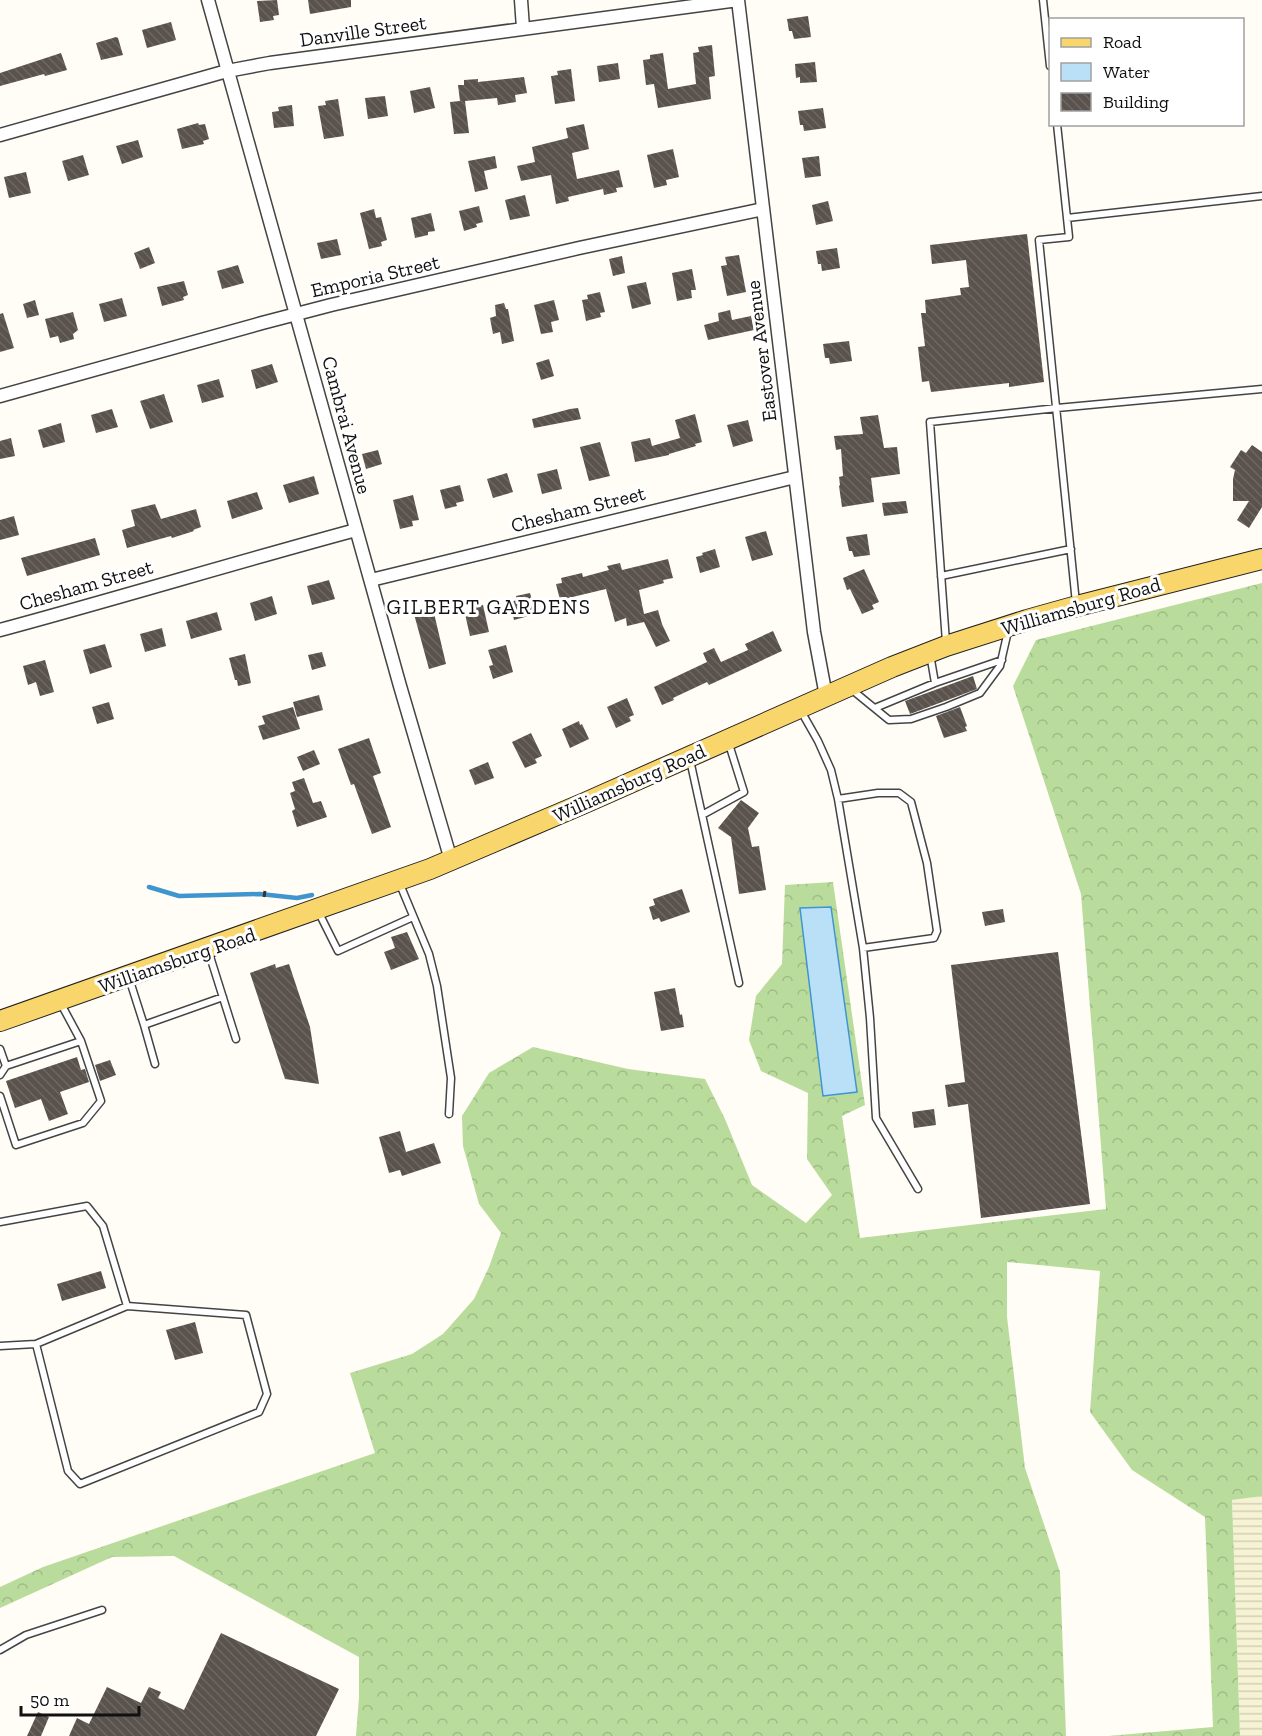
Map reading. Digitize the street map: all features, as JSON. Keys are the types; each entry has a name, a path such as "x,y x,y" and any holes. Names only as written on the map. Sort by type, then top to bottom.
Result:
{"main road":[{"name":"Williamsburg Road","path":"0,1021 399,882 826,696 938,650 1077,606 1262,559"}],"street":[{"name":"Cambrai Avenue","path":"208,0 412,729 451,860"},
{"path":"521,0 524,28"},
{"name":"Danville Street","path":"0,135 227,71 270,63 738,0"},
{"name":"Eastover Avenue","path":"738,0 814,632 826,696"},
{"name":"Emporia Street","path":"0,396 296,314 579,248 763,209"},
{"name":"Chesham Street","path":"371,580 795,477"},
{"name":"Chesham Street","path":"0,630 356,530"}],"lane":[{"path":"1043,0 1049,57"},
{"path":"1057,126 1069,237 1039,240 1077,606"},
{"path":"1067,218 1262,195"},
{"path":"935,683 941,576 930,422 1262,389"},
{"path":"941,576 1071,549"},
{"path":"848,687 889,720 911,719 946,707 980,693 1000,666 1009,626"},
{"path":"875,708 935,683 1002,660"},
{"path":"800,708 827,760 838,799 863,948 876,1118 918,1189"},
{"path":"702,815 744,792 728,740"},
{"path":"689,757 739,983"},
{"path":"838,799 899,793 911,802 927,863 938,932 934,938 863,948"},
{"path":"399,882 429,954 437,986 451,1078 449,1114"},
{"path":"318,910 338,951 413,917"},
{"path":"207,949 236,1039"},
{"path":"129,977 155,1064"},
{"path":"144,1025 223,997"},
{"path":"0,1096 16,1145 83,1123 100,1101 81,1041 59,1001"},
{"path":"0,1075 6,1066 81,1041"},
{"path":"0,1049 6,1066"},
{"path":"0,1222 87,1206 103,1226 127,1306"},
{"path":"0,1346 36,1344 127,1306 246,1315 267,1394 259,1412 80,1484 68,1471 36,1344"},
{"path":"0,1650 26,1635 102,1610"}],"path":[{"path":"264,897 265,891"}],"shaded area":[{"path":"1262,1496 1262,1736 1240,1736 1232,1500"}],"green space":[{"path":"1262,583 1262,1496 1232,1500 1240,1736 1108,1736 1213,1727 1205,1517 1132,1470 1090,1412 1100,1271 1007,1262 1007,1317 1025,1468 1060,1572 1066,1736 356,1736 359,1657 174,1556 112,1557 0,1608 0,1587 43,1567 375,1453 350,1373 412,1354 443,1334 474,1299 501,1233 479,1204 463,1146 462,1116 489,1073 533,1047 628,1069 705,1079 725,1119 752,1185 806,1223 832,1195 807,1159 808,1093 761,1071 749,1040 756,996 782,964 785,885 833,882 865,1105 842,1116 860,1238 1106,1209 1081,894 1013,686 1036,640"}],"water":[{"path":"831,907 857,1092 823,1096 800,908"}],"building":[{"path":"277,0 279,15 273,16 274,20 260,22 257,1"},
{"path":"308,0 351,0 351,7 310,14"},
{"path":"808,16 811,37 794,39 792,31 789,31 787,19"},
{"path":"171,22 176,40 147,48 142,30"},
{"path":"116,37 123,55 101,60 96,43"},
{"path":"712,45 715,76 709,77 711,99 658,108 654,84 646,85 643,60 650,59 650,55 663,53 668,89 696,84 693,53 699,52 698,47"},
{"path":"61,53 67,70 0,86 0,73"},
{"path":"815,62 817,82 800,83 800,77 796,78 795,64"},
{"path":"618,63 620,79 599,82 597,66"},
{"path":"571,69 575,101 555,104 551,76 558,75 557,71"},
{"path":"524,77 527,93 515,95 516,102 498,105 497,98 465,101 469,133 454,134 450,102 460,101 458,85 464,85 464,80 478,79 478,82"},
{"path":"430,87 435,108 414,113 410,91"},
{"path":"385,96 388,116 368,119 365,98"},
{"path":"338,99 344,136 324,139 318,106 326,105 325,101"},
{"path":"292,105 294,126 274,128 272,112 279,111 278,107"},
{"path":"823,108 826,128 804,131 803,125 800,125 798,111"},
{"path":"198,123 199,125 205,124 209,139 203,141 204,144 182,149 177,129"},
{"path":"584,124 589,149 572,153 577,179 619,170 623,187 616,188 617,192 604,195 603,189 568,197 569,201 556,204 551,175 521,181 517,166 535,162 532,147 568,138 566,128"},
{"path":"138,140 143,157 122,164 116,146"},
{"path":"673,149 679,177 666,180 667,185 654,188 647,155"},
{"path":"83,155 89,175 68,181 62,161"},
{"path":"495,156 497,168 484,171 488,189 475,192 468,161"},
{"path":"819,156 821,176 805,178 802,158"},
{"path":"26,172 31,193 9,198 4,177"},
{"path":"525,195 530,216 510,220 505,200"},
{"path":"828,201 833,221 816,225 812,205"},
{"path":"479,206 483,222 476,224 477,227 464,231 459,211"},
{"path":"374,209 376,218 381,217 387,240 381,242 382,246 369,249 360,213"},
{"path":"431,213 435,231 415,238 411,218"},
{"path":"1027,234 1044,382 1009,387 1009,383 931,392 929,381 922,382 918,347 925,346 921,313 926,313 925,300 961,295 960,288 969,287 966,260 932,264 930,245"},
{"path":"337,239 341,255 321,259 317,243"},
{"path":"149,247 155,263 140,269 134,253"},
{"path":"837,248 840,268 822,271 821,264 818,264 816,251"},
{"path":"739,255 746,292 727,296 721,266 727,265 725,257"},
{"path":"622,256 625,273 613,276 609,259"},
{"path":"238,265 244,283 222,289 217,271"},
{"path":"692,269 696,290 691,290 692,298 677,301 672,273"},
{"path":"184,281 188,295 183,297 184,300 162,306 157,287"},
{"path":"646,282 651,304 632,309 627,286"},
{"path":"600,292 605,312 600,313 601,317 586,321 582,300 588,299 587,295"},
{"path":"122,298 127,316 104,322 99,304"},
{"path":"35,300 39,315 27,318 23,304"},
{"path":"554,300 559,320 551,322 553,332 541,334 534,305"},
{"path":"504,303 508,309 514,341 502,344 500,332 493,334 490,318 496,316 495,305"},
{"path":"730,310 732,320 751,316 754,330 708,340 704,325 719,321 718,313"},
{"path":"73,312 78,330 73,334 74,339 60,343 58,336 50,338 45,319"},
{"path":"3,313 14,348 0,352 0,314"},
{"path":"849,341 852,361 830,364 829,358 825,358 823,344"},
{"path":"549,359 554,376 541,380 536,363"},
{"path":"272,364 278,382 256,389 251,370"},
{"path":"219,379 224,397 202,403 197,385"},
{"path":"164,394 173,422 150,429 140,401"},
{"path":"578,408 581,419 534,428 532,419"},
{"path":"112,409 118,427 96,433 91,415"},
{"path":"695,414 702,442 669,455 635,462 631,442 650,438 652,446 680,438 675,420"},
{"path":"878,415 884,448 897,447 900,474 871,478 874,502 842,507 839,486 839,477 843,476 841,449 836,450 834,436 863,434 860,417"},
{"path":"748,420 753,441 733,447 727,425"},
{"path":"61,423 65,442 43,448 38,430"},
{"path":"11,438 15,456 0,459 0,441"},
{"path":"600,442 610,476 589,481 580,447"},
{"path":"1252,445 1262,452 1262,507 1249,528 1237,520 1249,501 1233,501 1235,470 1230,467 1241,450 1246,453"},
{"path":"378,450 382,464 366,469 362,454"},
{"path":"557,469 562,489 542,494 537,474"},
{"path":"507,473 513,492 493,498 487,479"},
{"path":"314,476 319,494 289,503 283,485"},
{"path":"460,485 464,501 456,503 457,506 445,509 440,490"},
{"path":"257,492 263,509 232,519 227,501"},
{"path":"413,495 419,520 412,521 413,526 400,529 393,500"},
{"path":"906,501 908,513 884,516 882,503"},
{"path":"155,504 161,519 196,509 201,527 172,538 171,536 127,548 122,530 135,526 131,510"},
{"path":"14,516 19,535 0,540 0,520"},
{"path":"766,531 773,555 752,561 745,537"},
{"path":"867,534 870,555 854,557 852,551 849,551 846,537"},
{"path":"95,538 100,555 27,576 21,558"},
{"path":"715,549 720,567 700,573 696,557"},
{"path":"668,559 673,578 639,590 644,614 658,610 670,641 656,647 644,622 627,626 626,618 615,622 606,589 560,600 556,584 562,583 561,578 582,573 583,577 609,570 607,566 620,563 622,570"},
{"path":"864,569 879,602 872,605 874,609 862,614 850,589 847,590 843,578"},
{"path":"329,580 335,599 312,605 307,586"},
{"path":"530,593 536,614 514,620 510,602 517,600 516,596"},
{"path":"272,596 277,614 255,621 250,603"},
{"path":"483,605 489,632 470,636 465,614 471,613 470,607"},
{"path":"433,609 446,664 429,669 414,614"},
{"path":"217,612 222,630 191,639 186,621"},
{"path":"162,628 166,646 145,652 140,634"},
{"path":"773,631 782,651 709,685 707,682 662,705 654,687 707,662 703,653 714,648 721,662 748,650 745,644"},
{"path":"105,644 112,667 90,674 83,650"},
{"path":"506,645 513,672 493,679 489,666 493,665 488,650"},
{"path":"322,652 326,666 312,670 308,655"},
{"path":"245,654 251,683 238,686 229,658"},
{"path":"45,660 54,692 40,696 36,682 28,685 23,666"},
{"path":"973,676 977,689 910,714 905,701"},
{"path":"319,695 323,710 297,717 293,702"},
{"path":"627,698 634,715 629,717 631,721 616,728 607,707"},
{"path":"109,702 114,719 97,724 92,707"},
{"path":"293,707 300,729 263,740 258,726 265,724 262,716"},
{"path":"960,707 967,731 944,738 936,716"},
{"path":"579,721 589,739 570,748 562,729"},
{"path":"531,733 542,756 535,759 537,763 525,768 512,742"},
{"path":"369,738 381,773 373,776 391,827 372,834 354,784 351,785 338,749"},
{"path":"314,750 320,764 303,771 297,757"},
{"path":"488,762 494,778 475,785 469,770"},
{"path":"304,778 313,803 321,801 327,817 297,827 290,793 295,791 292,782"},
{"path":"741,800 759,813 748,828 752,847 759,846 766,890 739,894 731,837 718,828"},
{"path":"682,889 690,912 661,922 659,918 653,920 649,907 655,905 653,899"},
{"path":"1003,909 1005,922 985,926 982,912"},
{"path":"407,932 419,959 391,970 384,952 395,948 391,937"},
{"path":"1058,952 1090,1204 981,1218 968,1104 948,1107 945,1085 965,1082 951,965"},
{"path":"275,964 276,968 289,964 310,1027 319,1084 285,1079 250,973"},
{"path":"675,988 684,1027 661,1031 654,992"},
{"path":"77,1057 81,1070 85,1069 89,1082 60,1092 68,1114 49,1121 41,1099 15,1108 6,1081"},
{"path":"110,1060 116,1075 100,1081 95,1065"},
{"path":"934,1109 936,1125 914,1128 912,1112"},
{"path":"400,1131 406,1152 434,1143 441,1163 402,1176 400,1170 389,1173 379,1137"},
{"path":"101,1271 106,1288 62,1301 57,1284"},
{"path":"195,1322 203,1353 175,1360 166,1330"},
{"path":"221,1633 339,1689 316,1736 69,1736 77,1718 89,1724 107,1687 141,1703 149,1687 161,1692 158,1698 184,1710"},
{"path":"38,1712 49,1717 41,1736 27,1736"}],"waterway":[{"path":"149,887 179,896 260,894 297,898 312,895"}],"district":[{"name":"GILBERT GARDENS","path":"489,606"}]}
